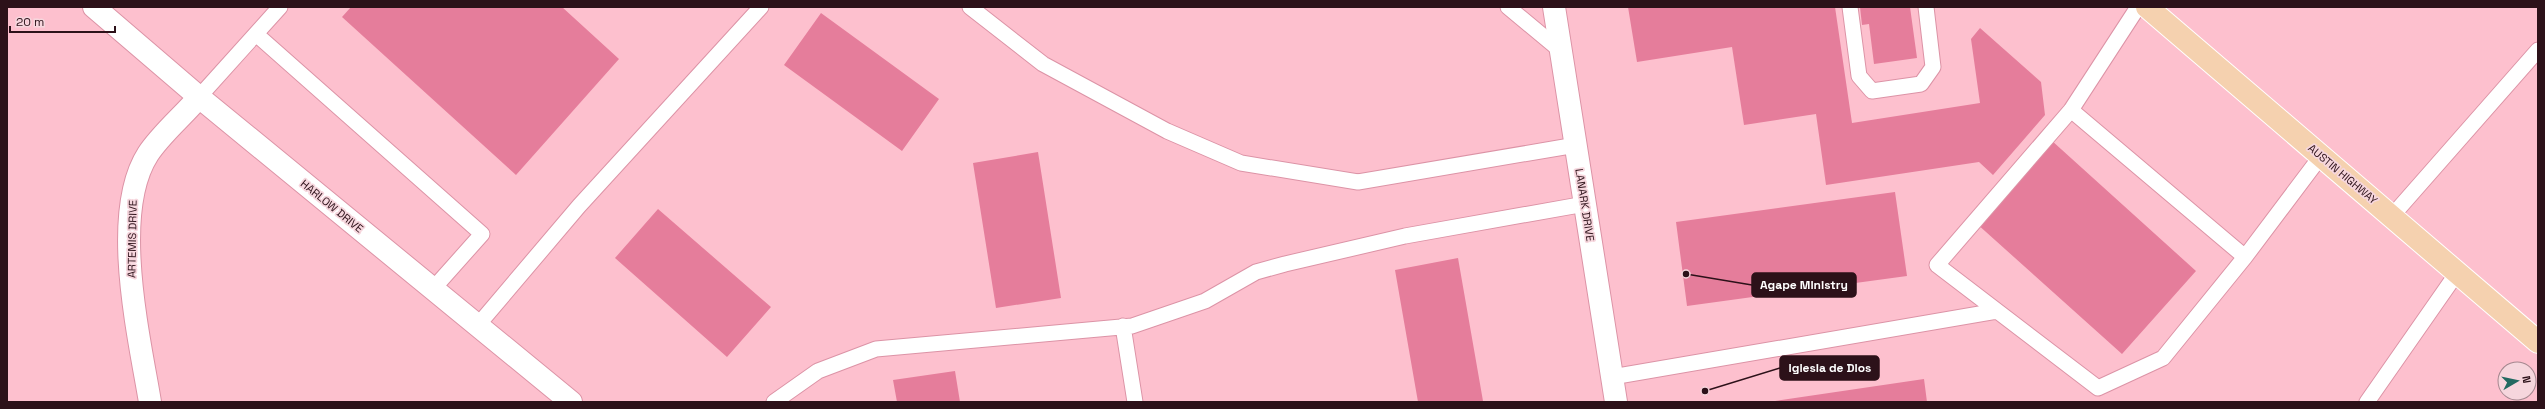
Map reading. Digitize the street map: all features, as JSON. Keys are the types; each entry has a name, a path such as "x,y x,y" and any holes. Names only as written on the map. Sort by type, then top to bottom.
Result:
{"main road":[{"name":"AUSTIN HIGHWAY","path":"2147,7 2538,342"}],"street":[{"name":"HARLOW DRIVE","path":"94,7 200,97 571,402"},
{"name":"LANARK DRIVE","path":"1554,7 1616,402"},
{"name":"ARTEMIS DRIVE","path":"150,402 129,272 133,191 148,154 200,97"}],"lane":[{"path":"200,97 280,7"},
{"path":"478,325 579,206 761,7"},
{"path":"970,7 1043,64 1166,131 1241,163 1358,182 1576,145"},
{"path":"1508,7 1561,51"},
{"path":"1850,7 1859,76 1872,91 1921,84 1933,67 1926,7"},
{"path":"2138,7 2071,110 1937,265 2098,388 2163,358 2245,257 2321,156"},
{"path":"256,34 482,234 433,289"},
{"path":"2392,216 2535,60"},
{"path":"2071,110 2245,257"},
{"path":"774,402 818,371 876,349 1132,326 1205,301 1256,272 1285,264 1404,236 1585,204"},
{"path":"2367,402 2457,273"},
{"path":"1612,377 1997,311"},
{"path":"1123,326 1136,402"}],"building":[{"path":"351,7 562,7 619,59 516,175 342,17"},
{"path":"1628,7 1835,7 1852,123 1980,103 1971,39 1980,28 2041,82 2045,115 1993,175 1979,162 1826,185 1816,114 1744,125 1732,47 1637,62"},
{"path":"1860,7 1910,7 1917,58 1874,64 1869,24 1862,25"},
{"path":"821,13 939,99 902,151 784,65"},
{"path":"2051,140 2196,271 2122,354 1976,223"},
{"path":"1038,152 1061,298 996,308 973,163"},
{"path":"1895,192 1907,276 1687,306 1676,222"},
{"path":"658,209 771,307 727,357 615,258"},
{"path":"1458,258 1483,401 1418,402 1395,270"},
{"path":"955,371 960,402 897,402 893,380"},
{"path":"1924,379 1927,402 1775,402 1775,401"}],"place":[{"name":"Agape Ministry","path":"1686,274"},
{"name":"Iglesia de Dios","path":"1705,391"}]}
